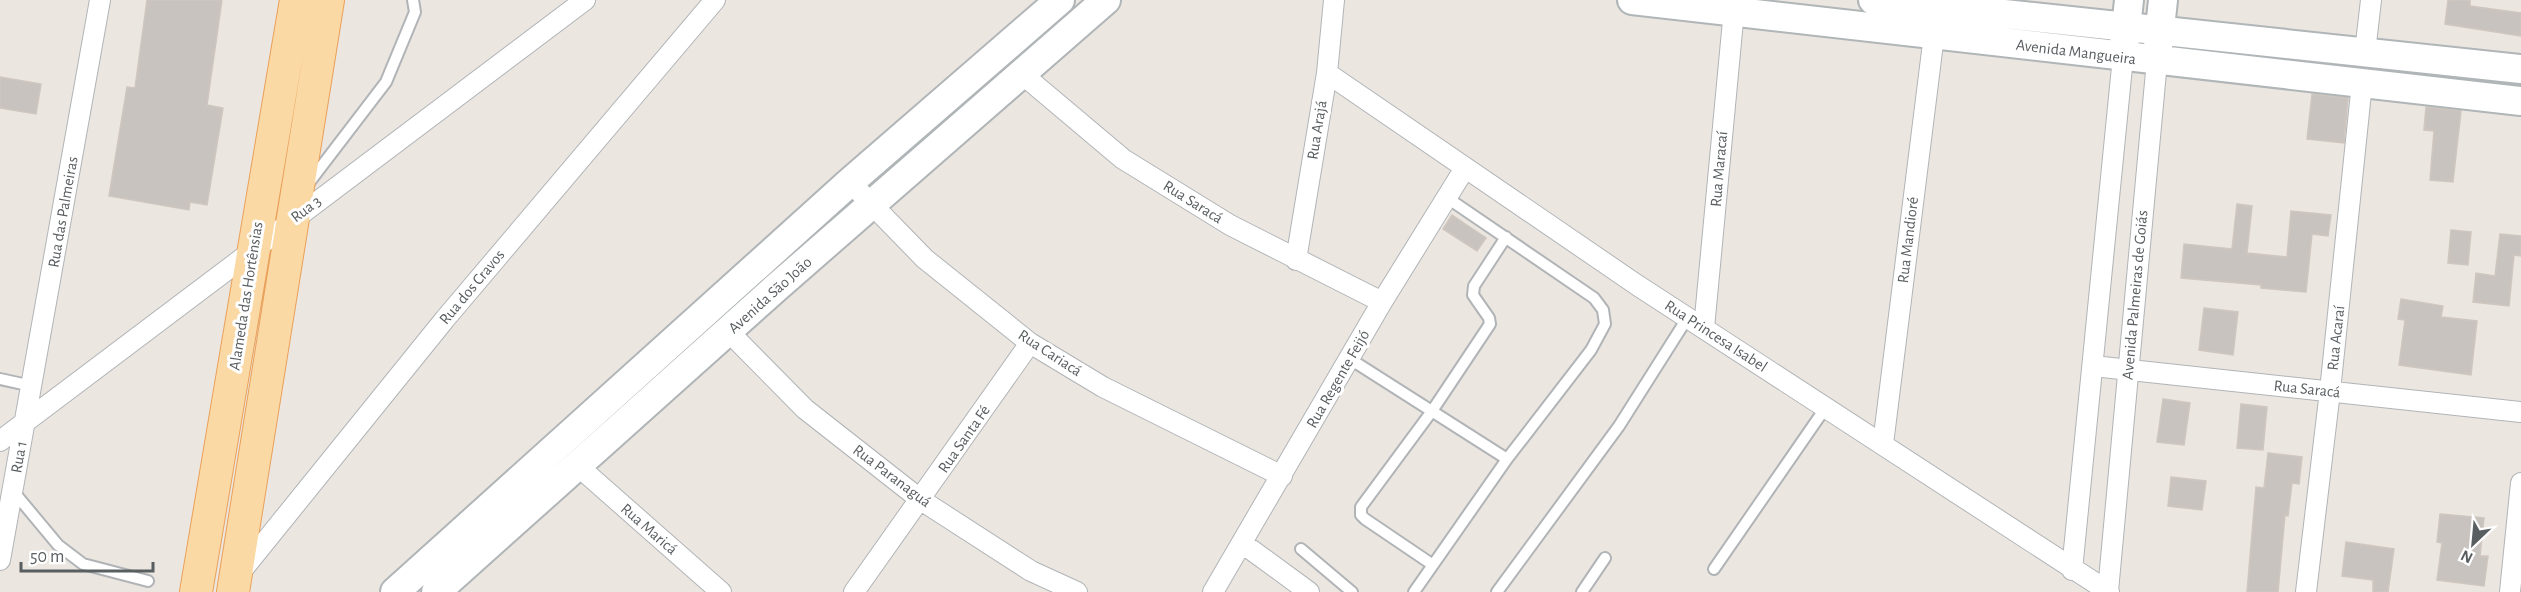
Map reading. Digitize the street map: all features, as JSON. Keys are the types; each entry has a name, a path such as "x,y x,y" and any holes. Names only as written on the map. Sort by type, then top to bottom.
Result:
{"main road":[{"name":"Alameda das Hortênsias","path":"196,592 296,0"},
{"name":"Alameda das Hortênsias","path":"234,585 328,0"}],"street":[{"name":"Rua das Palmeiras","path":"25,423 100,0"},
{"name":"Rua 3","path":"0,441 254,248 295,209 414,131 585,0"},
{"name":"Rua dos Cravos","path":"234,585 445,319 715,0"},
{"name":"Avenida São João","path":"435,585 850,182 1060,0"},
{"name":"Avenida São João","path":"395,592 435,585 578,466 1106,0"},
{"name":"Rua Arajá","path":"1296,260 1327,73 1334,0"},
{"name":"Avenida Mangueira","path":"1632,0 2521,101"},
{"name":"Avenida Mangueira","path":"1873,0 2127,13 2160,30 2521,69"},
{"name":"Avenida Palmeiras de Goiás","path":"2108,591 2163,0"},
{"path":"2365,52 2371,0"},
{"name":"Rua Maracaí","path":"1696,322 1734,10"},
{"name":"Avenida Palmeiras de Goiás","path":"2072,570 2127,13"},
{"name":"Rua Mandioré","path":"1883,444 1934,36"},
{"name":"Rua Princesa Isabel","path":"1327,73 1696,322 2072,570 2108,591"},
{"name":"Rua Saracá","path":"1022,74 1124,159 1230,225 1382,302"},
{"name":"Rua Acaraí","path":"2306,592 2330,391 2362,84"},
{"name":"Rua Regente Feijó","path":"1213,592 1382,302 1465,168"},
{"name":"Rua Cariacá","path":"850,182 925,259 1030,343 1103,387 1282,476"},
{"name":"Rua Paranaguá","path":"729,332 805,409 921,500 1031,571 1077,592"},
{"name":"Rua Santa Fé","path":"854,592 1030,343"},
{"name":"Rua Saracá","path":"2093,366 2521,412"},
{"name":"Rua 1","path":"0,560 25,423"},
{"name":"Rua Maricá","path":"578,466 721,592"},
{"path":"2510,592 2521,483"},
{"path":"1242,543 1309,592"}],"lane":[{"path":"295,209 386,82 415,12 414,0"},
{"path":"1414,592 1507,459 1591,350 1605,324 1603,310 1594,298 1446,197"},
{"path":"1433,565 1365,519 1361,515 1360,507 1432,411 1490,324 1489,318 1473,296 1474,286 1506,237"},
{"path":"1497,592 1696,322"},
{"path":"1350,359 1507,459"},
{"path":"0,379 32,386"},
{"path":"1714,569 1826,407"},
{"path":"13,491 58,545 83,564 148,582"},
{"path":"1301,549 1352,592"},
{"path":"1582,592 1605,558"}],"building":[{"path":"147,0 222,0 207,105 223,108 207,205 190,202 189,210 109,196 127,87 135,88"},
{"path":"2448,0 2470,0 2470,6 2521,13 2521,36 2445,24"},
{"path":"0,77 41,84 36,114 0,108"},
{"path":"2312,94 2348,98 2344,143 2307,139"},
{"path":"2426,107 2461,111 2453,182 2430,180 2434,131 2424,130"},
{"path":"2237,204 2252,206 2247,253 2287,257 2291,211 2331,215 2328,236 2312,234 2306,292 2261,288 2261,285 2181,278 2184,244 2232,249"},
{"path":"1452,215 1486,238 1477,251 1443,229"},
{"path":"2451,230 2471,232 2468,265 2448,263"},
{"path":"2500,234 2521,236 2521,256 2514,255 2509,306 2473,302 2476,273 2495,276"},
{"path":"2401,299 2443,306 2441,317 2477,321 2471,375 2399,365 2405,320 2398,319"},
{"path":"2204,308 2238,312 2233,355 2199,350"},
{"path":"2163,399 2190,403 2184,445 2157,442"},
{"path":"2241,404 2267,407 2263,450 2237,448"},
{"path":"2268,453 2302,457 2299,484 2292,483 2288,516 2285,515 2278,592 2247,592 2256,487 2264,488"},
{"path":"2171,477 2206,481 2202,510 2168,506"},
{"path":"2440,514 2484,518 2480,556 2488,556 2484,586 2437,580 2442,543 2437,542"},
{"path":"2346,542 2394,549 2388,592 2373,592 2373,580 2342,576"}]}
